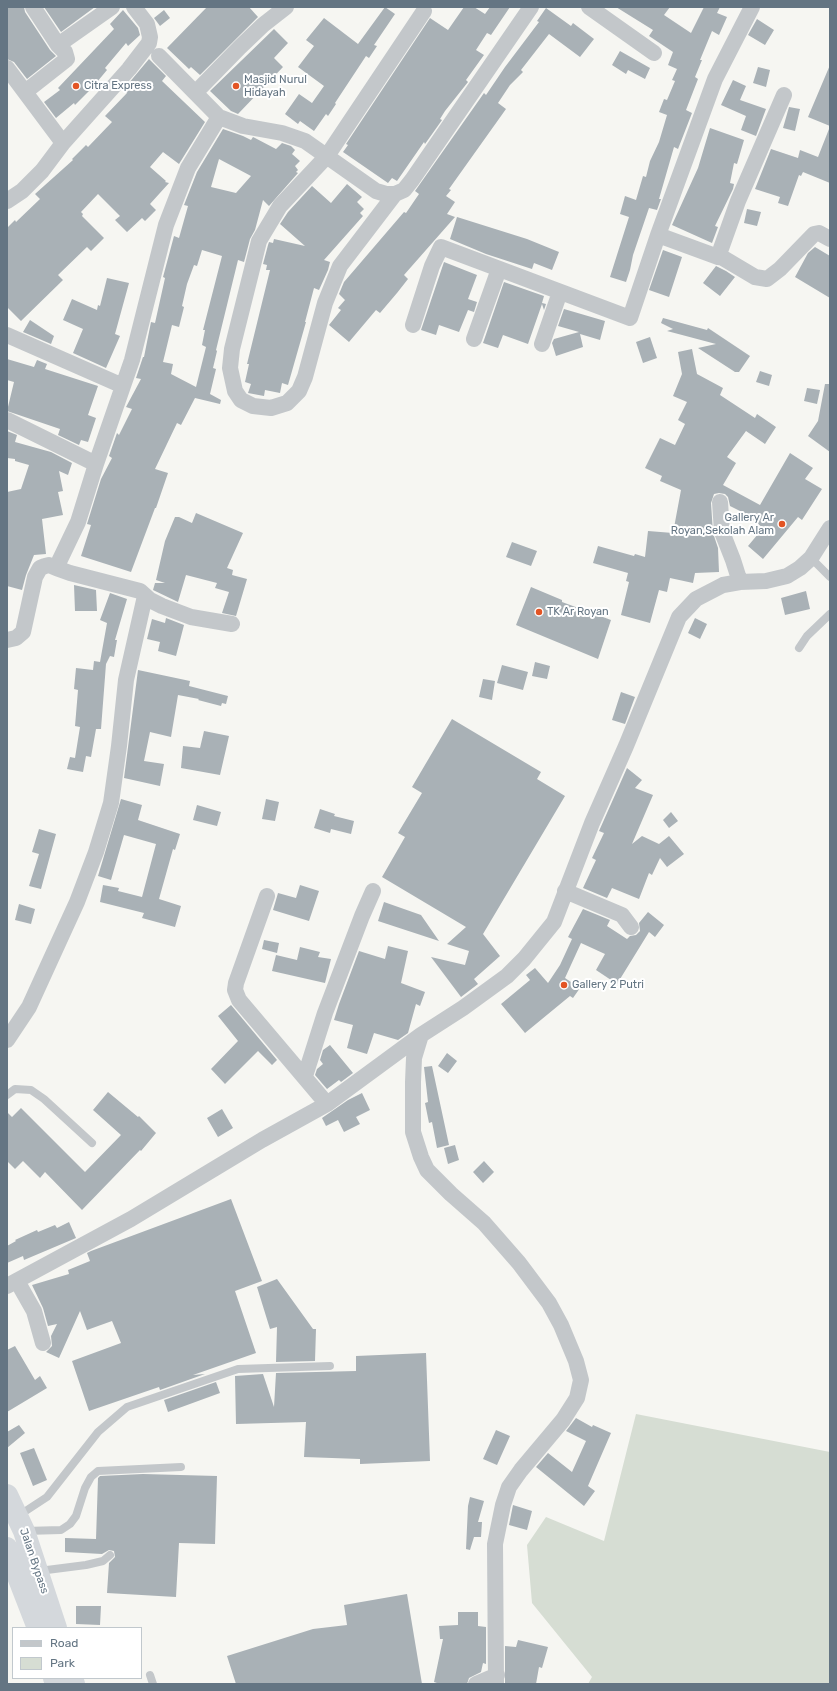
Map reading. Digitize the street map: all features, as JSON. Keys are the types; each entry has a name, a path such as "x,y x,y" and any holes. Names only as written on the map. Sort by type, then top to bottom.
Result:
{"highway":[{"name":"Jalan Bypass","path":"7,1495 21,1524 56,1627"},
{"name":"Jalan Bypass","path":"7,1548 38,1627"}],"street":[{"path":"17,88 67,59 65,52 58,45 33,7"},
{"path":"58,45 112,7"},
{"path":"134,7 147,24 154,50 219,117 244,126 294,136 305,141 376,191 386,194 395,194 404,190 412,180 531,7"},
{"path":"196,92 254,34 286,7"},
{"path":"589,7 654,53"},
{"path":"413,325 432,266 441,247 630,318 658,235 715,79 752,7"},
{"path":"395,194 340,266 325,303 305,377 299,391 287,403 270,408 253,406 241,400 235,392 230,368 232,349 259,241 280,206 327,156 424,11"},
{"path":"7,201 22,191 42,171 63,143 129,69 154,50"},
{"path":"7,68 17,88 63,143"},
{"path":"718,256 738,201 784,95"},
{"path":"56,568 78,522 96,464 132,360 166,225 188,168 219,117"},
{"path":"658,235 723,258 755,277 767,278 780,269 814,234 819,233 830,239"},
{"path":"474,339 499,269"},
{"path":"542,344 560,292"},
{"path":"7,335 123,386"},
{"path":"7,420 96,464"},
{"path":"720,502 722,532 740,582"},
{"path":"43,1343 34,1311 12,1284 132,1219 262,1140 327,1104 421,1035 463,1008 507,976 524,959 554,922 592,823 626,746 679,616 696,599 709,591 740,582 766,580 786,576 800,568 810,558 830,528"},
{"path":"7,640 16,638 23,632 35,577 40,568 49,565 70,573 140,591 145,596 162,606 191,617 232,624"},
{"path":"7,1040 29,1007 77,902 96,852 110,803 119,746 126,680 145,596"},
{"path":"305,1076 334,990 374,891"},
{"path":"565,891 622,915 631,927"},
{"path":"267,896 236,983 235,990 239,1000 305,1076 327,1104"},
{"path":"421,1035 414,1058 413,1082 413,1132 421,1157 428,1170 451,1194 484,1223 519,1263 549,1304 561,1325 576,1361 581,1380 577,1398 567,1415 521,1470 509,1487 503,1505 495,1544 497,1680 476,1684"}],"lane":[{"path":"810,558 830,577"},
{"path":"799,648 807,636 830,614"},
{"path":"7,1095 15,1089 31,1090 44,1099 92,1143"},
{"path":"21,1524 47,1497 98,1432 127,1407 238,1369 330,1366"},
{"path":"21,1524 61,1530 70,1524 76,1516 85,1488 91,1477 98,1471 181,1467"},
{"path":"38,1571 92,1564 103,1561 110,1555"},
{"path":"150,1675 153,1684"}],"green space":[{"path":"636,1414 830,1452 830,1684 588,1684 592,1677 532,1603 527,1545 546,1517 604,1541"}],"building":[{"path":"7,7 24,7 25,12 50,50 56,56 27,79 14,62 7,59"},
{"path":"44,7 95,7 61,32"},
{"path":"207,7 249,7 258,17 200,75 191,67 189,69 167,48"},
{"path":"385,7 395,14 374,45 377,46 369,58 366,56 328,116 326,114 314,131 300,121 298,124 285,114 299,94 312,103 324,86 298,67 314,46 306,40 324,18 358,44"},
{"path":"464,7 474,7 485,14 490,7 510,7 491,35 487,33 476,50 484,55 466,80 468,82 445,111 440,119 442,120 425,144 424,142 397,181 392,178 388,183 343,152 348,145 346,144 430,18 448,30"},
{"path":"616,7 670,7 664,15 691,33 704,7 720,7 717,13 727,17 719,35 712,31 700,60 702,60 695,77 698,79 686,110 692,113 678,149 674,147 657,210 649,208 633,255 626,282 610,277 629,217 620,214 625,196 636,200 643,176 646,177 650,161 659,142 667,115 659,112 664,99 667,100 675,81 672,80 677,69 668,65 673,52 649,36 653,30"},
{"path":"546,8 571,26 573,23 594,39 580,57 549,34 521,70 523,72 510,85 498,103 506,109 449,189 451,190 446,196 455,202 447,214 455,217 404,275 408,279 397,293 380,313 376,310 349,342 329,325 341,310 338,308 345,300 339,294 344,282 404,212 406,213 419,194 415,191 484,93 486,95 539,22 537,21"},
{"path":"123,10 138,28 140,35 128,46 126,43 105,68 107,70 92,88 75,105 74,103 56,118 44,102 60,90 58,88 114,29 110,24"},
{"path":"164,10 170,18 160,26 154,18"},
{"path":"757,19 774,30 765,45 748,35"},
{"path":"274,29 288,43 274,58 283,67 238,114 231,111 210,91"},
{"path":"620,51 650,68 645,79 628,70 626,74 612,65"},
{"path":"149,59 166,76 162,81 205,122 179,164 163,152 150,167 166,181 165,182 169,183 150,204 156,210 145,221 142,218 127,232 115,220 120,216 98,194 81,212 83,214 82,216 104,238 91,251 87,247 58,275 63,280 21,321 7,307 7,228 15,220 16,222 40,199 35,194 73,160 72,159 86,145 88,147 112,122 105,116 127,93 123,90"},
{"path":"830,65 830,126 808,117"},
{"path":"758,67 770,70 766,87 753,83"},
{"path":"733,80 746,86 740,100 766,109 756,136 741,130 746,116 721,105"},
{"path":"789,107 800,109 795,131 783,128"},
{"path":"710,128 744,140 737,164 734,163 730,183 734,184 733,189 715,226 718,227 712,243 672,225 698,168"},
{"path":"223,129 251,140 253,137 276,149 282,143 291,146 295,150 292,154 300,161 295,166 298,170 296,172 298,173 269,206 263,200 244,262 238,260 213,368 216,369 210,394 221,400 220,404 195,398 181,425 177,423 155,469 168,473 131,572 81,556 91,525 87,524 101,479 112,458 109,456 117,433 119,435 132,409 126,407 141,379 136,378 144,357 151,322 155,323 165,278 163,277 174,236 179,238 188,206 184,205 197,172","holes":["219,159 251,176 236,193 211,187","202,250 222,256 203,330 205,330 202,345 206,347 196,387 171,374 173,364 163,362 172,325 179,327 184,307 182,306 187,284 194,265 197,266"]},
{"path":"829,129 830,183 803,172 801,176 799,175 788,206 778,203 780,197 755,189 771,149 798,158 800,150 818,157"},
{"path":"347,184 362,197 357,202 364,209 360,213 363,216 324,260 330,262 328,270 319,290 314,288 288,385 282,383 280,393 265,390 264,396 248,393 251,384 245,382 249,364 247,364 270,270 266,270 267,265 263,264 269,242 273,243 274,239 305,246 280,224 288,212 312,186 331,203"},
{"path":"747,209 761,212 757,226 744,223"},
{"path":"457,217 527,239 559,252 552,270 534,263 532,269 486,254 450,239"},
{"path":"815,247 830,256 830,298 795,277 808,253"},
{"path":"663,250 682,257 669,297 649,290"},
{"path":"444,262 477,275 468,299 477,302 474,312 468,310 459,332 439,325 436,335 421,330"},
{"path":"716,266 735,277 720,296 703,283"},
{"path":"107,278 129,283 115,334 120,336 106,368 73,353 83,329 63,320 72,299 97,310 98,305 100,306"},
{"path":"504,282 544,296 542,303 546,304 544,310 542,304 528,344 503,335 498,348 483,343"},
{"path":"564,309 605,321 600,340 580,334 583,347 556,356 552,343 554,339 579,332 558,326"},
{"path":"663,318 707,330 708,328 750,356 739,372 735,372 698,348 716,344 667,331 673,329 661,323"},
{"path":"30,320 54,336 51,344 23,332"},
{"path":"650,337 657,358 643,363 636,342"},
{"path":"692,349 697,374 723,388 720,395 755,418 757,414 776,427 765,444 746,431 727,457 736,463 723,485 760,505 790,453 813,468 805,479 822,489 802,520 798,517 763,559 748,546 763,528 746,514 730,506 728,497 725,494 714,494 711,503 713,533 718,548 719,572 695,573 693,583 670,578 667,592 659,590 650,623 621,615 629,582 626,581 628,573 593,563 598,546 634,556 635,554 645,557 648,531 673,533 681,490 660,481 662,476 645,468 660,438 675,445 685,424 678,420 687,402 673,396 682,374 678,352"},
{"path":"7,359 34,367 37,360 47,364 45,369 98,386 88,415 96,418 88,442 81,440 79,445 58,435 60,429 7,411 14,382 7,380"},
{"path":"760,371 772,375 769,386 756,382"},
{"path":"825,384 830,384 830,452 808,436 818,421"},
{"path":"807,388 820,390 817,404 804,401"},
{"path":"7,431 17,435 15,442 51,452 72,463 68,475 59,471 63,491 58,492 63,515 42,519 46,554 34,555 22,590 7,586 7,492 21,489 29,465 15,461 15,459 7,458"},
{"path":"196,513 243,533 227,568 233,570 232,575 247,579 236,616 222,613 229,592 215,588 217,583 186,575 178,602 153,590 155,583 165,583 156,580 165,541 175,517 179,517 192,523"},
{"path":"512,542 537,551 531,566 506,557"},
{"path":"74,585 96,590 97,611 75,611"},
{"path":"531,587 562,600 562,602 611,620 598,659 516,625"},
{"path":"806,591 810,609 785,615 781,598"},
{"path":"110,593 127,599 115,640 117,640 114,657 110,656 106,664 101,729 96,729 91,757 86,756 83,772 67,769 70,757 75,758 80,727 75,726 78,690 74,689 76,668 93,670 94,661 100,662 107,623 100,620"},
{"path":"166,618 184,625 176,656 158,651 160,642 147,639 152,619 165,623"},
{"path":"695,618 707,624 700,639 688,633"},
{"path":"535,662 550,666 547,679 532,676"},
{"path":"502,665 528,672 523,690 497,683"},
{"path":"138,670 190,681 189,686 228,696 226,704 222,703 221,706 198,700 199,699 178,695 171,737 150,732 144,761 164,764 160,786 124,778"},
{"path":"483,679 495,681 492,700 479,697"},
{"path":"621,692 635,697 625,724 612,720"},
{"path":"452,719 541,772 537,779 565,796 483,934 500,956 474,979 478,984 461,997 431,957 465,965 469,951 447,944 466,927 382,877 405,837 398,833 422,793 412,787"},
{"path":"204,731 229,736 220,775 181,768 183,746 200,748"},
{"path":"627,768 642,780 635,788 653,795 632,844 642,836 659,844 669,836 684,854 667,867 660,858 652,875 649,873 639,899 612,888 607,898 583,888 596,860 592,858 604,833 599,831"},
{"path":"121,799 142,805 138,820 180,834 175,850 173,849 159,899 181,906 175,927 142,918 144,913 100,902 103,885 119,888 118,891 142,897 156,844 124,835 111,880 98,876"},
{"path":"266,799 279,802 275,821 262,819"},
{"path":"197,805 221,812 217,826 193,820"},
{"path":"320,809 335,814 334,816 354,821 351,834 331,829 330,833 314,828"},
{"path":"671,812 678,821 669,828 663,820"},
{"path":"39,829 56,834 41,889 29,886 39,854 32,852"},
{"path":"300,885 319,891 309,921 273,910 278,893 296,898"},
{"path":"384,902 421,915 439,941 378,921"},
{"path":"19,904 35,909 31,924 15,920"},
{"path":"583,909 610,920 607,926 627,939 630,936 636,935 640,931 639,923 648,912 664,925 655,937 649,932 617,984 596,970 605,954 581,943 565,978 580,988 573,998 570,996 525,1033 501,1004 530,980 526,975 535,968 548,983 560,965 572,939 568,937"},
{"path":"264,940 279,943 277,953 262,949"},
{"path":"388,946 408,951 401,983 425,992 420,1006 416,1004 408,1033 398,1040 374,1033 367,1054 347,1048 353,1025 334,1020 359,951 385,959"},
{"path":"300,947 320,952 318,957 331,959 325,983 272,971 276,955 297,960"},
{"path":"231,1005 277,1060 272,1065 258,1051 225,1084 211,1069 238,1041 218,1016"},
{"path":"330,1045 353,1073 341,1082 339,1080 327,1089 315,1075 317,1069 323,1064 320,1060 323,1050"},
{"path":"447,1053 457,1061 448,1073 438,1066"},
{"path":"432,1066 449,1145 437,1148 432,1122 429,1123 425,1103 428,1102 424,1067"},
{"path":"108,1092 138,1117 139,1116 156,1133 141,1151 140,1150 82,1210 45,1172 40,1178 23,1161 15,1169 7,1161 7,1112 12,1117 21,1108 85,1172 121,1135 93,1110"},
{"path":"362,1093 370,1110 356,1117 360,1124 344,1132 338,1120 326,1126 322,1118 348,1100"},
{"path":"222,1109 233,1128 218,1137 207,1118"},
{"path":"455,1145 459,1160 448,1164 444,1148"},
{"path":"484,1161 494,1172 483,1183 473,1172"},
{"path":"231,1199 262,1281 235,1291 256,1353 193,1375 205,1374 160,1390 159,1387 89,1411 72,1361 121,1343 112,1321 87,1330 80,1311 59,1358 46,1352 52,1346 51,1336 57,1324 48,1326 43,1308 32,1285 69,1274 68,1270 90,1261 87,1253 91,1251"},
{"path":"69,1222 76,1238 24,1260 23,1256 7,1263 7,1246 16,1241 15,1240 37,1230 38,1232 55,1225 57,1228"},
{"path":"277,1279 313,1329 316,1329 315,1361 276,1362 277,1327 270,1329 257,1287"},
{"path":"15,1346 35,1380 40,1376 47,1388 7,1412 7,1350"},
{"path":"426,1353 430,1461 360,1464 360,1459 304,1457 306,1422 236,1424 235,1376 263,1374 274,1407 276,1373 356,1371 356,1356"},
{"path":"216,1382 220,1393 168,1412 164,1400"},
{"path":"576,1418 592,1427 593,1425 611,1433 588,1486 595,1491 584,1506 536,1467 548,1453 572,1472 586,1441 566,1431"},
{"path":"19,1425 25,1433 7,1448 7,1432"},
{"path":"496,1430 510,1436 497,1465 483,1459"},
{"path":"34,1448 47,1480 33,1486 20,1453"},
{"path":"143,1474 217,1476 215,1544 179,1543 176,1597 107,1593 109,1563 115,1557 114,1551 109,1550 102,1554 65,1552 65,1538 96,1539 98,1478 100,1476"},
{"path":"470,1497 484,1501 478,1522 482,1522 481,1537 474,1537 470,1550 466,1549 468,1506"},
{"path":"513,1505 532,1511 527,1530 509,1525"},
{"path":"407,1594 422,1684 236,1684 227,1656 313,1629 347,1625 344,1605"},
{"path":"76,1606 101,1606 100,1625 76,1624"},
{"path":"458,1612 478,1612 478,1626 486,1627 486,1664 483,1663 481,1672 469,1678 467,1684 440,1684 434,1682 443,1639 440,1639 439,1626 458,1625"},
{"path":"518,1640 548,1647 542,1668 539,1667 536,1684 505,1684 505,1646 516,1647"}],"place":[{"name":"Citra Express","path":"76,86"},
{"name":"Masjid Nurul Hidayah","path":"236,86"},
{"name":"Gallery Ar Royan,Sekolah Alam","path":"782,524"},
{"name":"TK Ar Royan","path":"539,612"},
{"name":"Gallery 2 Putri","path":"564,985"}]}
